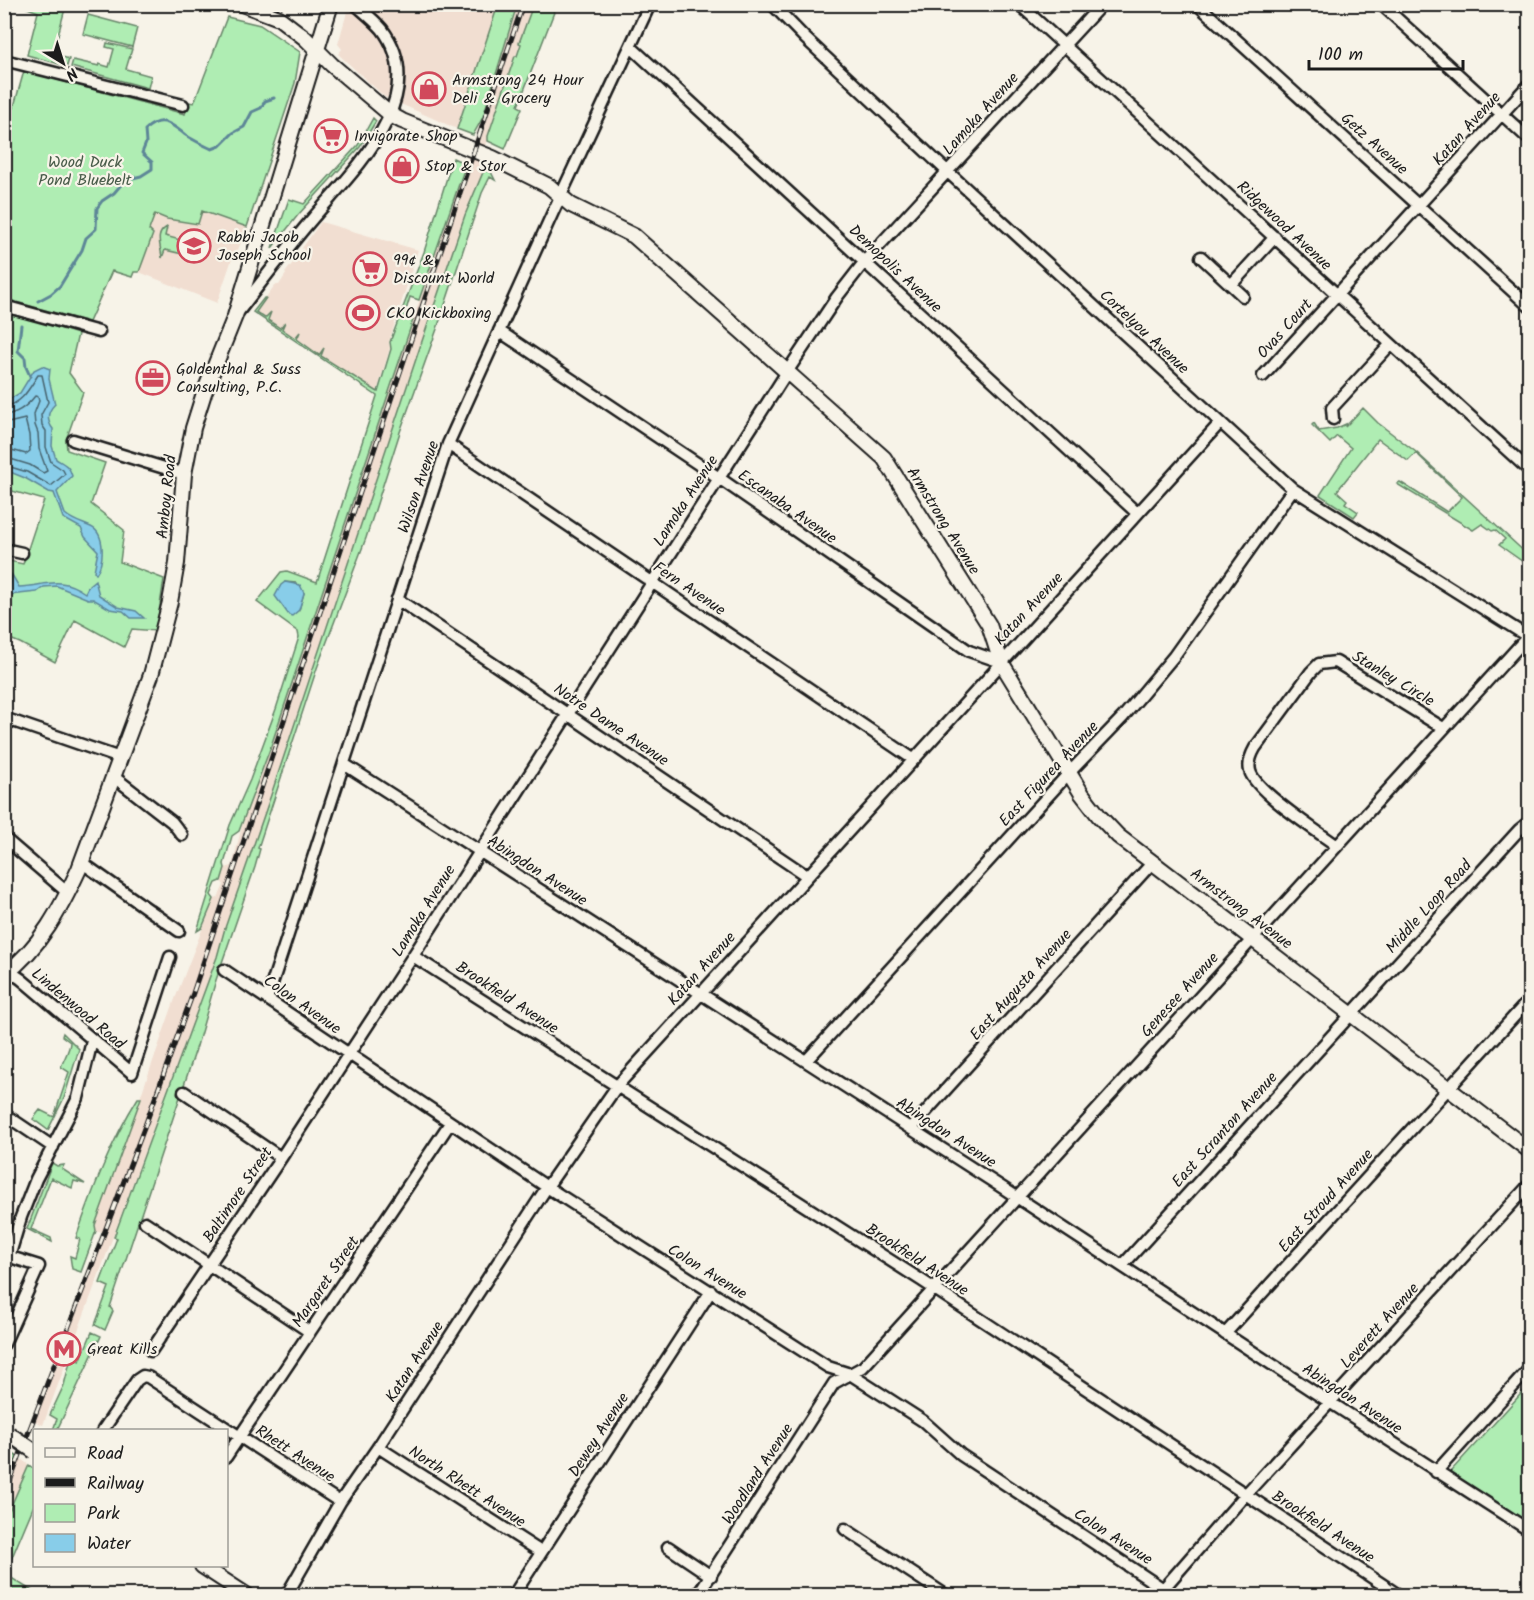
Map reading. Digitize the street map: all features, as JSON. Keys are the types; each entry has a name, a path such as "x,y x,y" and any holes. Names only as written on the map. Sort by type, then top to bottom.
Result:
{"street":[{"name":"Armstrong Avenue","path":"242,4 279,18 391,115 416,128 493,158 549,186 571,205 634,236 787,372 884,459 989,625 1001,662 1069,773 1099,816 1118,836 1530,1151"},
{"name":"Amboy Road","path":"6,971 24,960 40,940 68,893 151,675 170,602 182,520 184,474 194,428 204,393 235,316 331,4"},
{"path":"235,316 307,225 369,153 391,115 396,96 396,60 382,29 355,4"},
{"name":"Wilson Avenue","path":"267,999 448,444 650,4"},
{"name":"Cortelyou Avenue","path":"772,4 805,38 948,172 1293,489 1529,636"},
{"name":"Ridgewood Avenue","path":"1019,4 1275,237 1333,299 1390,345 1530,471"},
{"name":"Lamoka Avenue","path":"349,1055 837,297 865,261 1102,4"},
{"name":"Getz Avenue","path":"1197,4 1530,307"},
{"path":"1381,4 1530,140"},
{"name":"Demopolis Avenue","path":"631,47 1137,513"},
{"path":"4,60 183,105"},
{"name":"Katan Avenue","path":"1333,299 1530,83"},
{"path":"1231,285 1275,237"},
{"path":"1201,257 1243,296"},
{"name":"Ovas Court","path":"1263,376 1333,299"},
{"path":"4,306 99,332"},
{"name":"Escanaba Avenue","path":"499,331 719,478 969,651 1001,662"},
{"path":"1333,419 1332,408 1390,345"},
{"name":"Katan Avenue","path":"286,1596 340,1502 547,1187 617,1086 1220,423"},
{"path":"73,440 184,474"},
{"name":"Fern Avenue","path":"448,444 913,759"},
{"name":"East Figurea Avenue","path":"806,1061 1123,717 1174,656 1293,489"},
{"path":"5,549 22,553"},
{"name":"Notre Dame Avenue","path":"397,599 807,876"},
{"name":"Genesee Avenue","path":"850,1374 863,1367 1016,1196 1529,636"},
{"name":"Stanley Circle","path":"1336,845 1262,789 1250,771 1251,756 1255,748 1311,672 1319,664 1336,662 1443,728"},
{"path":"6,717 120,758"},
{"name":"Abingdon Avenue","path":"344,764 1016,1196 1330,1403 1530,1531"},
{"path":"114,777 172,822 182,835"},
{"name":"Middle Loop Road","path":"1351,1014 1519,830 1530,821"},
{"path":"4,838 68,893"},
{"path":"81,862 179,931"},
{"name":"East Augusta Avenue","path":"910,1128 1153,862"},
{"name":"Brookfield Avenue","path":"413,956 933,1288 1400,1596"},
{"name":"Lindenwood Road","path":"6,971 21,979 132,1073 170,957"},
{"name":"Colon Avenue","path":"224,970 547,1187 828,1367 850,1374 923,1421 961,1455 1160,1592 1174,1596"},
{"path":"1449,1089 1530,999"},
{"name":"East Scranton Avenue","path":"1122,1266 1351,1014"},
{"path":"4,1344 39,1266 7,1256 36,1179 78,1098 92,1041"},
{"name":"Baltimore Street","path":"150,1351 349,1055"},
{"name":"East Stroud Avenue","path":"1225,1334 1449,1089"},
{"path":"184,1092 281,1158"},
{"path":"4,1114 53,1147"},
{"name":"Margaret Street","path":"228,1454 450,1123"},
{"name":"Leverett Avenue","path":"1160,1592 1246,1494 1530,1184"},
{"path":"145,1222 310,1332"},
{"name":"Dewey Avenue","path":"513,1596 711,1291"},
{"path":"1436,1472 1530,1368"},
{"name":"Woodland Avenue","path":"698,1596 834,1383 850,1374"},
{"name":"Rhett Avenue","path":"104,1429 136,1380 142,1376 148,1377 340,1502"},
{"path":"7,1432 33,1450"},
{"name":"North Rhett Avenue","path":"378,1447 541,1552"},
{"path":"845,1529 947,1596"},
{"path":"668,1547 711,1576"},
{"path":"204,1567 248,1596"}],"shaded area":[{"path":"349,5 498,5 457,129 385,97 338,54 342,49 338,44"},
{"path":"517,5 533,5 479,167 484,170 465,215 419,350 217,957 43,1425 31,1419 102,1233 96,1231 95,1225 175,999 214,899 218,898 224,885 221,881 225,868 232,866 246,810 270,749 452,202 483,117"},
{"name":"Rabbi Jacob Joseph School","path":"159,200 247,227 236,255 233,256 217,303 139,272 153,234 149,230"},
{"path":"321,222 418,250 389,342 390,348 376,395 254,313 275,285 279,285"},
{"path":"18,1457 29,1465 5,1520 5,1487"}],"green space":[{"path":"20,5 66,5 53,54 69,59 67,66 27,55 38,12"},
{"path":"498,5 517,5 483,117 473,135 457,129"},
{"path":"533,5 555,5 556,7 518,106 522,108 505,149 488,141 488,136"},
{"path":"88,15 137,28 132,47 83,34"},
{"name":"Wood Duck Pond Bluebelt","path":"227,17 260,25 300,52 295,83 247,227 202,211 198,224 167,219 155,214 149,230 153,234 139,272 134,272 132,277 112,271 89,322 5,299 4,123 9,124 24,71 185,114 189,102 194,103"},
{"path":"107,43 132,49 126,69 151,76 148,88 71,67 73,60 109,67 114,49 106,47"},
{"path":"373,118 376,121 360,147 298,215 272,248 289,199 304,204 358,145"},
{"path":"453,158 466,164 419,300 410,297 404,317 413,320 270,749 239,831 232,836 221,881 216,883 211,895 214,899 202,928 197,931 230,825 250,780 299,637 298,632 257,602 281,572 287,571 317,582 377,396 253,312 266,298 256,312 265,318 271,312 268,320 280,328 285,322 282,329 295,338 300,332 297,339 319,355 324,348 321,356 378,392 391,349 390,342 424,252","holes":["285,582 296,583 304,593 299,610"]},
{"path":"484,170 491,172 495,180 490,177 482,193 366,538 317,668 258,848 260,849 255,867 110,1307 113,1311 105,1330 95,1325 109,1287 100,1283 117,1238 114,1237 217,957 419,350 465,215"},
{"path":"167,227 165,236 203,246 200,258 165,250 162,258 159,237"},
{"path":"5,311 78,334 69,373 83,392 66,440 67,450 105,463 91,504 124,530 120,562 164,579 156,631 132,629 124,647 75,620 55,662 5,637 5,571 9,561 23,564 44,500 5,489"},
{"path":"1363,408 1378,423 1416,452 1529,556 1529,566 1499,545 1505,539 1495,530 1492,531 1482,524 1473,530 1397,484 1400,482 1447,512 1462,497 1416,453 1408,461 1378,439 1337,491 1347,500 1345,503 1358,512 1354,517 1320,495 1351,448 1337,436 1330,443 1312,425 1314,423 1319,431 1346,424 1345,427"},
{"path":"63,1033 79,1049 64,1098 48,1130 33,1119 40,1110 54,1117 69,1072 61,1067 70,1042 62,1036"},
{"path":"138,1098 141,1098 95,1225 96,1231 81,1272 72,1269 70,1256 75,1258 80,1239 76,1238 96,1184 119,1131"},
{"path":"52,1163 57,1166 64,1165 62,1169 85,1184 74,1181 72,1188 51,1178 31,1229 51,1238 52,1242 27,1229"},
{"path":"92,1332 101,1336 57,1429 53,1429 57,1419 50,1415 64,1385 71,1358 80,1361"},
{"path":"1529,1385 1529,1524 1450,1472"},
{"path":"7,1450 18,1457 5,1487 5,1454"},
{"path":"29,1465 33,1468 33,1507 5,1574 5,1520"},
{"path":"5,1574 32,1591 29,1595 5,1594"}],"water":[{"path":"42,366 50,369 49,379 55,404 48,416 53,429 52,446 56,459 68,468 72,476 57,492 65,514 91,527 99,536 102,556 96,574 94,571 98,551 85,537 81,528 63,518 54,493 5,470 5,402 20,393 34,370"},
{"path":"12,575 19,587 60,583 68,584 85,593 95,580 99,595 118,607 136,611 144,618 131,618 123,611 110,609 93,599 57,586 44,587 37,592 10,595"},
{"path":"285,582 300,585 304,593 299,610 292,616 275,596"}],"waterway":[{"path":"38,301 60,286 82,250 86,238 96,229 97,208 102,201 114,193 125,180 141,176 152,169 152,162 142,153 146,143 145,130 150,125 165,122 212,149 220,146 233,133 244,127 252,112 261,108 265,101 274,98"},
{"path":"21,325 18,351 25,358 30,376"}],"railway":[{"path":"4,1497 193,993 523,4"}],"place":[{"name":"Armstrong 24 Hour Deli & Grocery","path":"429,89"},
{"name":"Invigorate Shop","path":"331,136"},
{"name":"Stop & Stor","path":"402,166"},
{"name":"Rabbi Jacob Joseph School","path":"194,246"},
{"name":"99¢ & Discount World","path":"370,269"},
{"name":"CKO Kickboxing","path":"363,313"},
{"name":"Goldenthal & Suss Consulting, P.C.","path":"153,378"},
{"name":"Great Kills","path":"64,1349"}]}
